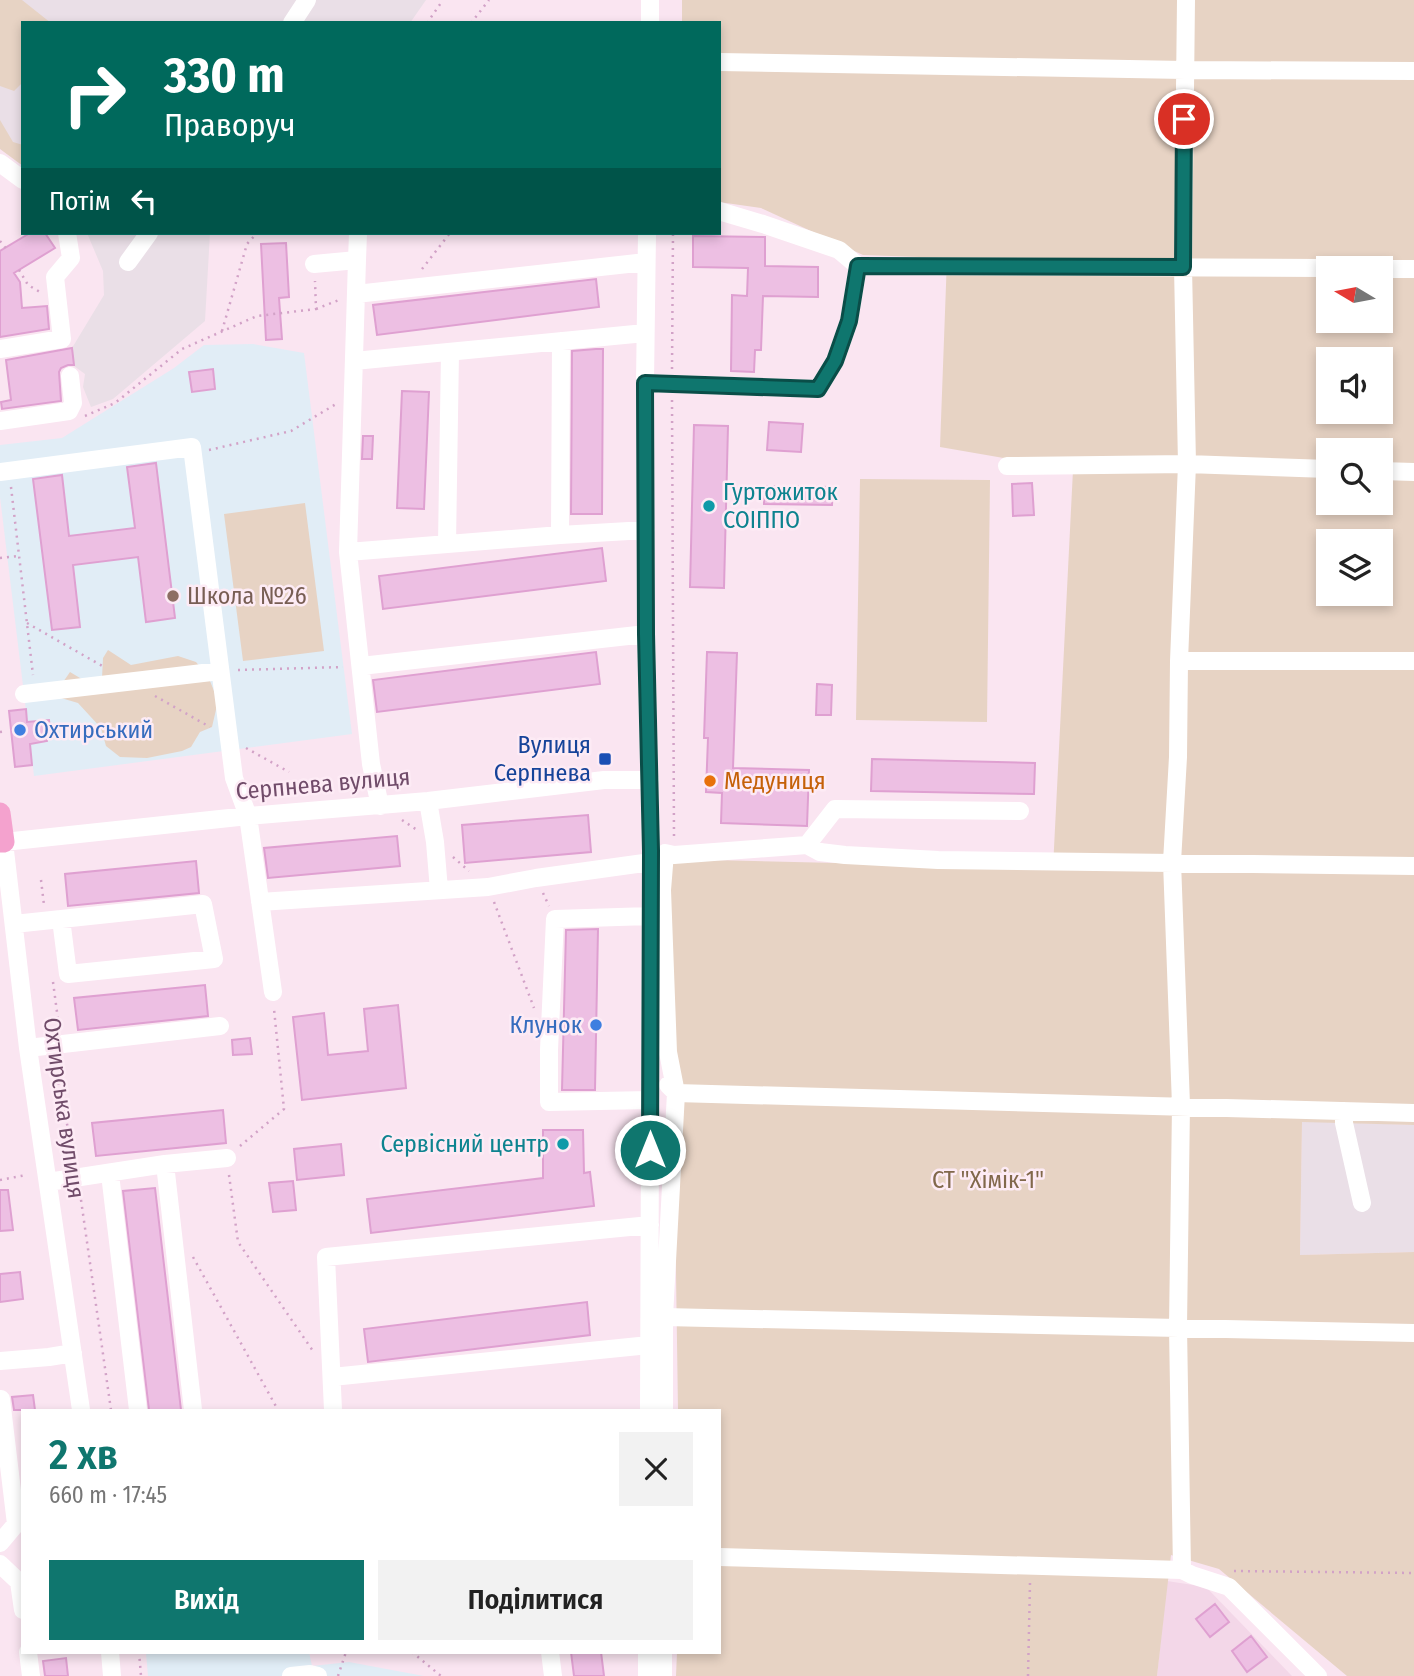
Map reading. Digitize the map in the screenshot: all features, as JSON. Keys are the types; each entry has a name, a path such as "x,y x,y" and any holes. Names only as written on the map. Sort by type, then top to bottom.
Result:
{"main road":[{"name":"Охтирська вулиця","path":"0,813 2,842"}],"street":[{"path":"293,21 307,0"},
{"path":"650,0 650,21"},
{"path":"1182,1570 1178,1327 1181,1105 1172,862 1187,464 1183,267 1186,0"},
{"path":"721,62 1414,71"},
{"path":"0,163 21,179"},
{"path":"721,212 839,250 858,266 1316,268"},
{"path":"0,349 62,340 55,277 71,258 67,235"},
{"path":"128,262 148,235"},
{"path":"358,235 348,552 371,764 380,806"},
{"path":"647,235 646,634 650,780 660,855 668,1052 676,1093 664,1317 664,1409"},
{"path":"314,264 357,260"},
{"path":"356,294 646,262"},
{"path":"645,383 818,389 835,361 849,321 858,266"},
{"path":"1393,269 1414,270"},
{"path":"354,361 645,333"},
{"path":"560,535 561,341"},
{"path":"447,544 450,352"},
{"path":"0,421 69,411 73,403 70,376"},
{"path":"5,471 192,447 234,778 248,816 273,992"},
{"path":"1007,466 1187,464 1316,469"},
{"path":"1393,471 1414,472"},
{"path":"348,552 646,530"},
{"path":"360,666 646,634"},
{"path":"1179,661 1414,661"},
{"path":"30,693 220,671"},
{"name":"Серпнева вулиця","path":"2,842 248,816 380,806 604,780 650,780"},
{"path":"428,801 439,890"},
{"path":"807,845 835,809 1020,811"},
{"name":"Охтирська вулиця","path":"2,842 28,1048 81,1409"},
{"path":"260,902 488,887 660,855 807,845 820,852 833,854 898,858 1414,866"},
{"path":"649,1409 650,916 660,855"},
{"path":"14,924 61,919 202,904 214,959 68,974 61,919"},
{"path":"650,916 555,919 549,1102 650,1100"},
{"path":"28,1048 220,1026"},
{"path":"650,1068 676,1093 1414,1113"},
{"path":"1344,1111 1343,1123 1362,1203"},
{"path":"48,1182 165,1164 227,1158"},
{"path":"165,1164 193,1409"},
{"path":"110,1174 138,1409"},
{"path":"333,1409 326,1257 650,1225"},
{"path":"664,1317 1414,1333"},
{"path":"332,1377 649,1345"},
{"path":"0,1361 73,1353"},
{"path":"0,1544 16,1524 1,1399"},
{"path":"721,1557 1182,1570 1229,1587 1318,1676"},
{"path":"0,1564 19,1582 21,1596"},
{"path":"28,1654 31,1676"},
{"path":"110,1654 112,1676"},
{"path":"550,1654 553,1676"},
{"path":"646,1676 647,1654"},
{"path":"663,1654 663,1676"},
{"path":"291,1676 318,1676"}],"path":[{"path":"428,21 443,0"},
{"path":"473,21 489,0"},
{"path":"222,332 247,244 255,235"},
{"path":"406,288 448,235"},
{"path":"660,855 673,235"},
{"path":"0,241 8,251"},
{"path":"314,264 316,309"},
{"path":"19,270 28,285 58,300"},
{"path":"83,417 115,403 182,349 257,316 316,309 356,294"},
{"path":"192,447 212,450 291,431 353,393"},
{"path":"5,471 27,623 30,693"},
{"path":"0,558 19,556"},
{"path":"27,623 289,772"},
{"path":"220,671 360,666"},
{"path":"0,733 6,732"},
{"path":"536,878 555,919"},
{"path":"488,887 535,1012"},
{"path":"273,992 284,1109 227,1158 238,1242 332,1377"},
{"path":"51,1045 78,1178 111,1409"},
{"path":"0,1180 26,1175"},
{"path":"192,1255 277,1409"},
{"path":"1028,1676 1030,1566"},
{"path":"1223,1570 1414,1573"},
{"path":"139,1654 141,1676"},
{"path":"338,1676 345,1654"},
{"path":"414,1654 441,1676"}],"shaded area":[{"path":"0,0 426,0 411,21 21,21 21,156 0,140"},
{"path":"88,235 210,235 205,321 113,399 91,407 83,387 85,374 74,366 72,348 104,295 103,271"},
{"name":"Школа №26","path":"253,344 304,353 352,734 34,776 0,497 0,445 62,438 174,368 204,345"},
{"path":"1302,1121 1414,1125 1414,1252 1300,1255"},
{"path":"1167,1581 1206,1587 1292,1676 1157,1676"},
{"path":"146,1654 309,1654 312,1666 349,1662 424,1676 148,1676"}],"green space":[{"path":"0,0 22,0 48,21 21,21 21,84 14,91 0,86"},
{"name":"СТ \"Хімік-1\"","path":"682,0 1414,0 1414,1125 1302,1122 1300,1255 1414,1252 1414,1676 1347,1676 1219,1569 1171,1555 1157,1676 676,1676 677,1654 721,1654 721,1409 678,1409 670,859 1053,868 1073,470 940,447 947,258 863,255 761,208 721,202 721,21 682,21"},
{"path":"0,120 13,142 21,144 21,165 0,149"},
{"path":"860,479 990,480 987,722 856,720"},
{"path":"305,503 324,651 243,661 224,514"},
{"path":"108,650 131,665 178,656 196,662 208,676 218,701 212,727 200,732 191,747 182,751 147,758 120,757 106,746 101,728 78,703 61,698 59,688 70,672 85,681 102,678 103,658"}],"building":[{"path":"27,235 46,235 55,248 14,273 20,282 22,308 47,306 49,329 0,337 0,251"},
{"path":"693,236 765,237 765,266 818,267 818,297 763,296 761,350 755,350 754,372 731,371 732,295 747,296 748,268 693,267"},
{"path":"286,243 289,297 279,298 282,339 266,340 261,244"},
{"path":"596,279 599,307 377,335 373,305"},
{"path":"72,348 74,365 61,368 59,372 61,401 2,409 1,402 11,400 6,360"},
{"path":"603,349 602,514 571,514 572,351"},
{"path":"213,369 215,389 192,392 189,372"},
{"path":"402,391 429,392 424,509 397,508"},
{"path":"769,422 803,424 801,452 767,450"},
{"name":"Гуртожиток СОІППО","path":"694,425 728,426 724,588 690,587"},
{"path":"363,436 373,436 372,459 362,459"},
{"path":"156,463 175,618 146,622 138,557 73,565 80,627 52,630 33,479 62,475 69,536 135,528 127,467"},
{"path":"1032,483 1034,515 1013,516 1012,484"},
{"path":"764,486 833,487 832,505 764,504"},
{"path":"602,548 606,581 383,609 379,576"},
{"path":"596,652 600,684 377,712 373,680"},
{"path":"707,652 737,653 733,768 809,770 807,826 721,823 722,793 706,792 708,738 704,738"},
{"path":"817,684 832,685 831,715 816,715"},
{"name":"Охтирський","path":"26,709 27,722 49,720 51,736 47,737 47,741 30,744 32,765 15,767 9,711"},
{"path":"872,759 1035,763 1034,794 871,791"},
{"path":"588,815 591,852 465,863 462,825"},
{"path":"397,836 400,866 268,878 264,848"},
{"path":"196,861 199,893 68,906 65,874"},
{"path":"598,929 595,1090 562,1090 566,930"},
{"path":"205,985 208,1016 78,1030 74,998"},
{"path":"398,1005 406,1088 302,1100 293,1017 324,1013 328,1055 368,1051 364,1009"},
{"path":"250,1038 252,1054 233,1055 232,1040"},
{"path":"223,1110 226,1143 96,1156 92,1123"},
{"path":"543,1130 583,1130 584,1173 590,1172 594,1206 371,1233 367,1199 543,1178"},
{"path":"341,1144 344,1175 297,1180 294,1149"},
{"path":"293,1181 296,1210 273,1212 269,1183"},
{"path":"155,1188 181,1409 149,1409 123,1191"},
{"path":"0,1190 8,1190 13,1230 0,1231"},
{"path":"20,1272 23,1299 0,1302 0,1274"},
{"path":"587,1302 590,1335 368,1362 364,1329"},
{"path":"33,1395 35,1409 14,1410 12,1397"},
{"path":"1215,1604 1229,1622 1210,1637 1196,1619"},
{"path":"1251,1636 1267,1657 1247,1672 1232,1651"},
{"path":"571,1654 601,1654 604,1676 574,1676"},
{"path":"66,1658 68,1676 45,1676 43,1661"}],"place":[{"name":"Гуртожиток СОІППО","path":"709,506"},
{"name":"Школа №26","path":"173,596"},
{"name":"Охтирський","path":"20,730"},
{"name":"Вулиця Серпнева","path":"605,759"},
{"name":"Медуниця","path":"710,781"},
{"name":"Клунок","path":"596,1025"},
{"name":"Сервісний центр","path":"563,1144"}],"route":[{"path":"650,1150 651,851 646,634 645,383 818,389 835,361 849,321 858,266 1183,267 1184,119"}]}
